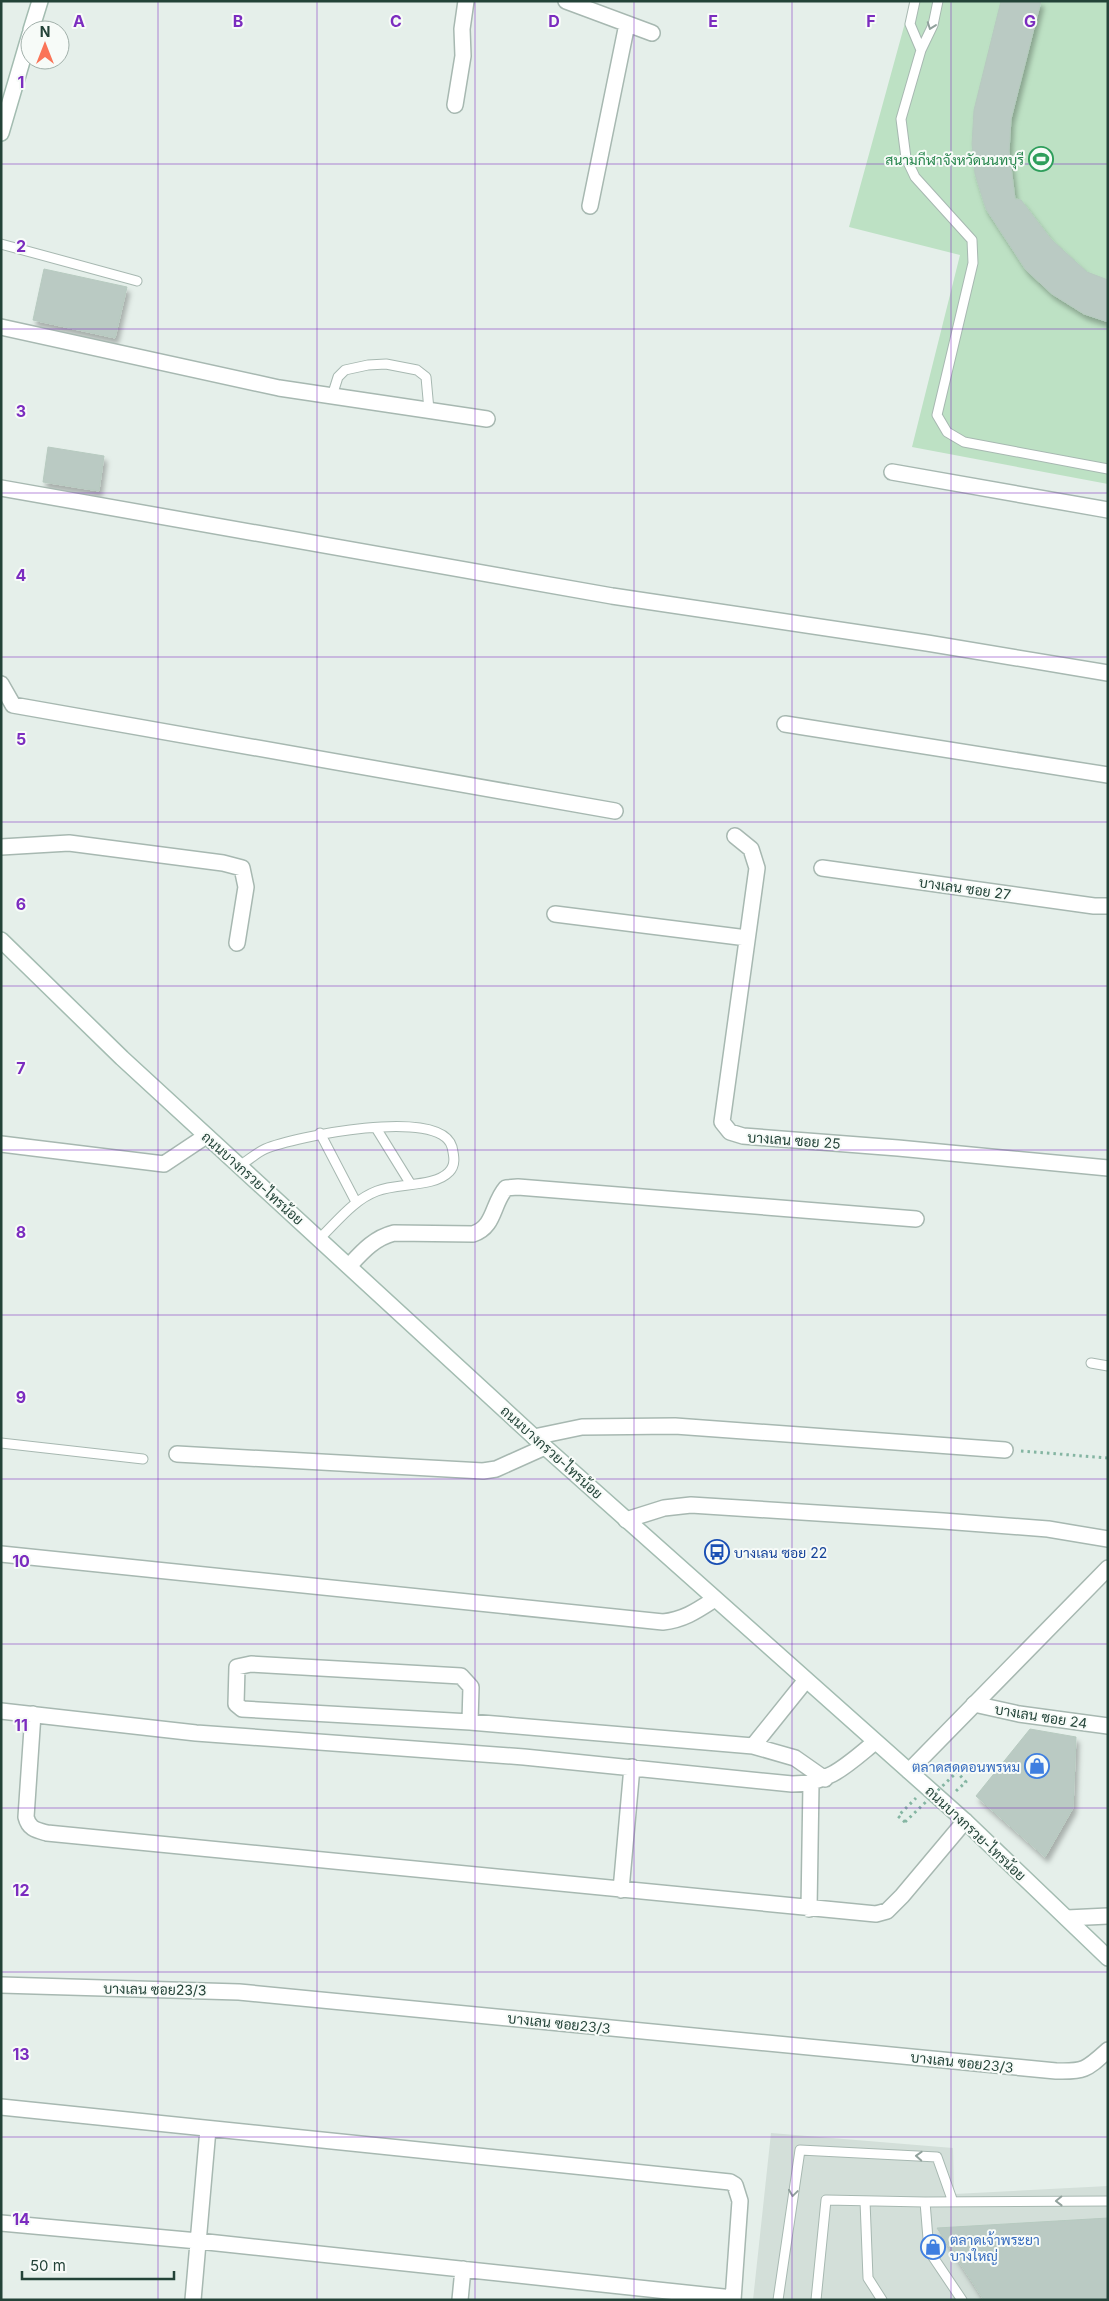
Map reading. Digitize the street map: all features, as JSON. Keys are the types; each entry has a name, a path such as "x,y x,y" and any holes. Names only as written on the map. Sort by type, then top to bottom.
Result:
{"street":[{"path":"34,20 40,1"},
{"path":"455,105 462,56 462,29 466,1"},
{"path":"566,1 652,33"},
{"path":"590,206 627,24"},
{"path":"1,133 5,105 20,62"},
{"path":"1,327 261,384 486,419"},
{"path":"892,472 1108,510"},
{"path":"1,488 602,595 927,643 1108,673"},
{"path":"1,684 13,705 616,811"},
{"path":"785,724 1108,775"},
{"name":"บางเลน ซอย 25","path":"735,836 751,849 757,868 722,1122 730,1132 743,1136 898,1148 1108,1168"},
{"path":"1,847 69,843 223,863 242,868 246,888 237,943"},
{"name":"บางเลน ซอย 27","path":"822,868 1094,906 1108,906"},
{"path":"555,914 747,938"},
{"name":"ถนนบางกรวย-ไทรน้อย","path":"1,940 122,1058 206,1136 545,1447 965,1821 1108,1958"},
{"path":"1,1144 164,1164 206,1136"},
{"path":"349,1266 369,1245 383,1236 394,1233 473,1234 483,1231 489,1225 500,1196 506,1188 518,1187 916,1219"},
{"path":"534,1436 582,1428 675,1426 1005,1450"},
{"path":"177,1454 483,1470 496,1468 545,1447"},
{"path":"626,1520 664,1508 691,1504 990,1525 1048,1530 1108,1539"},
{"path":"1,1554 662,1622 676,1621 691,1615 716,1599"},
{"path":"908,1771 1108,1568"},
{"path":"470,1722 471,1687 460,1676 251,1664 237,1668 236,1704 242,1709 470,1722 753,1746 795,1758 818,1781 808,1909"},
{"path":"753,1746 806,1680"},
{"name":"บางเลน ซอย 24","path":"974,1704 1019,1714 1108,1726"},
{"path":"1,1711 196,1733 632,1767 792,1784 818,1781 843,1768 875,1742"},
{"path":"33,1714 26,1817 28,1824 34,1830 862,1914 888,1911 965,1821"},
{"path":"621,1890 632,1767"},
{"path":"1067,1918 1108,1916"},
{"name":"บางเลน ซอย23/3","path":"1,1985 239,1992 1056,2072 1078,2072 1093,2063 1108,2050"},
{"path":"1,2107 730,2182 735,2185 740,2201 733,2299 198,2241 1,2223"},
{"path":"193,2300 208,2129"},
{"path":"460,2300 463,2269"}],"lane":[{"path":"915,1 910,24 921,50"},
{"path":"938,1 933,25 921,50 901,119 906,158 916,177 972,240 973,263 937,415 947,432 964,442 1108,469"},
{"path":"1,244 136,281"},
{"path":"332,396 338,377 345,370 386,364 418,370 426,377 429,410"},
{"path":"376,1128 410,1183"},
{"path":"240,1166 265,1149 320,1133 376,1128 423,1128 441,1135 451,1143 454,1162 450,1172 436,1181 410,1183 376,1191 356,1202 319,1239"},
{"path":"320,1133 356,1202"},
{"path":"1091,1364 1108,1366"},
{"path":"1,1443 143,1459"},
{"path":"778,2300 800,2150 937,2157 953,2202"},
{"path":"816,2300 826,2200 925,2202 1108,2201"},
{"path":"865,2201 868,2278 882,2300"},
{"path":"925,2202 929,2250 962,2300"}],"path":[{"path":"1005,1450 1108,1458"},
{"path":"927,1787 898,1816 905,1822 957,1772 966,1782 944,1803"}],"shaded area":[{"name":"ตลาดเจ้าพระยา บางใหญ่","path":"771,2133 953,2148 954,2194 1108,2186 1108,2300 753,2300"}],"green space":[{"path":"911,1 1108,1 1108,484 912,447 960,255 849,227"}],"building":[{"path":"1001,1 1041,1 1011,119 1009,151 1015,199 1021,200 1051,239 1087,272 1108,280 1108,322 1084,314 1052,294 1026,270 986,209 975,174 972,144 974,110"},
{"path":"44,269 127,287 115,338 33,320"},
{"path":"48,447 104,456 99,491 43,482"},
{"name":"ตลาดสดดอนพรหม","path":"1030,1729 1076,1737 1073,1808 1045,1857 976,1796"},
{"path":"1108,2218 1108,2300 984,2300 937,2228"}],"place":[{"name":"สนามกีฬาจังหวัดนนทบุรี","path":"1041,159"},
{"name":"บางเลน ซอย 22","path":"717,1552"},
{"name":"ตลาดสดดอนพรหม","path":"1037,1766"},
{"name":"ตลาดเจ้าพระยา บางใหญ่","path":"933,2247"}]}
